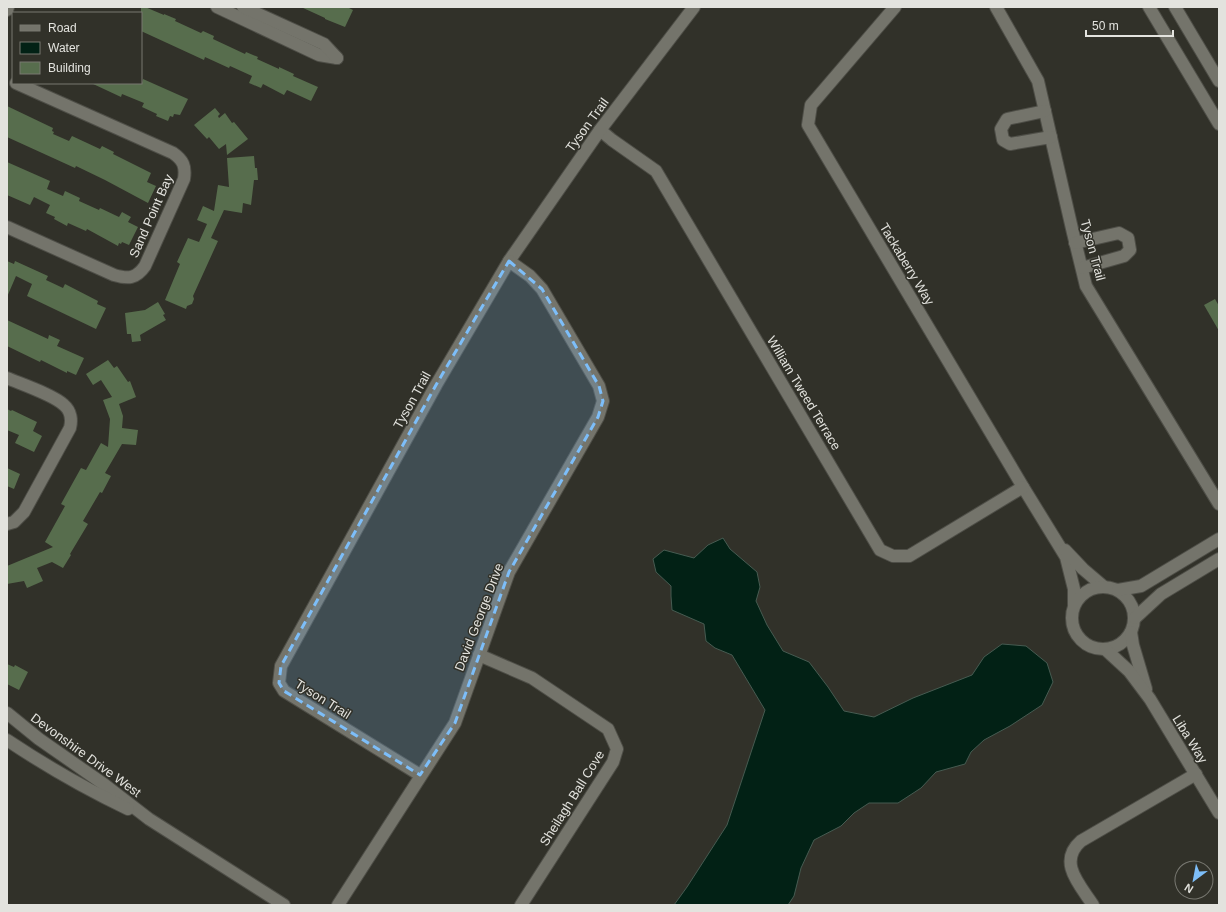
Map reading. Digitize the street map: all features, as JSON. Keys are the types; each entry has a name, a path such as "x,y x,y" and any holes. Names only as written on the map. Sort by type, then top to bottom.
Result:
{"street":[{"path":"217,7 319,55 337,58 324,44 243,7"},
{"name":"Tyson Trail","path":"420,775 284,691 279,682 281,666 436,384 509,261 600,130 694,7"},
{"name":"Tackaberry Way","path":"895,7 811,105 808,125 1023,487 1060,545"},
{"name":"Tyson Trail","path":"996,7 1038,81 1086,286 1219,504"},
{"path":"1149,7 1219,124"},
{"path":"1175,7 1219,81"},
{"name":"Sand Point Bay","path":"7,227 114,275 126,278 135,276 141,272 145,266 184,179 186,171 180,158 162,148 18,84"},
{"path":"1045,110 1007,119 1001,129 1003,140 1010,144 1051,137"},
{"name":"William Tweed Terrace","path":"600,130 656,171 880,550 893,556 909,556 1023,487"},
{"path":"1075,243 1119,233 1128,238 1130,250 1124,256 1082,268"},
{"name":"David George Drive","path":"338,905 420,775 455,723 509,572 598,417 603,401 598,386 542,289 530,276 509,261"},
{"path":"7,378 56,400 67,409 72,422 24,512 14,522 7,524"},
{"path":"1060,545 1083,569 1103,586 1118,590 1141,586 1219,539"},
{"path":"1060,545 1069,566 1074,589 1072,621 1077,636 1089,646 1105,649 1120,644 1131,632 1135,618 1161,594 1219,559"},
{"path":"1074,605 1086,592 1103,586"},
{"path":"1118,590 1130,602 1135,618"},
{"name":"Liba Way","path":"1131,632 1133,645 1150,699"},
{"name":"Liba Way","path":"1105,649 1129,671 1150,699 1219,814"},
{"name":"Sheilagh Ball Cove","path":"479,655 532,678 545,686 608,729 617,749 613,762 521,905"},
{"name":"Devonshire Drive West","path":"7,713 39,739 149,818 284,905"},
{"name":"Devonshire Drive West","path":"7,740 99,795 149,818"},
{"path":"1093,905 1071,868 1070,857 1076,846 1081,841 1196,774"}],"highlighted area":[{"path":"509,261 542,289 599,386 603,401 598,417 509,572 455,723 420,775 284,691 279,683 281,666 436,385"}],"water":[{"path":"723,538 730,549 757,572 760,587 756,601 767,625 783,651 809,662 844,711 874,717 913,698 972,675 984,657 1002,644 1026,646 1047,663 1053,682 1042,705 1010,726 984,740 971,752 965,764 936,772 921,788 898,803 869,803 854,813 841,826 814,840 801,868 794,896 788,905 674,905 727,825 765,710 732,655 715,648 706,641 704,624 672,610 671,586 656,572 653,559 664,550 694,558 708,545"}],"building":[{"path":"141,7 145,7 176,19 175,21 201,33 203,31 214,36 213,39 245,54 246,52 258,57 257,59 279,69 279,67 294,74 293,76 318,87 311,101 287,90 284,95 263,84 261,88 249,83 252,76 230,66 229,68 205,57 204,60 142,31"},
{"path":"301,7 347,7 353,10 345,27"},
{"path":"143,79 188,99 180,115 174,114 173,117 170,116 168,121 156,116 157,114 142,107 144,103 122,94 121,97 93,84 142,83"},
{"path":"7,106 53,128 53,134 69,141 72,136 100,149 102,146 114,152 113,154 151,173 147,182 156,186 148,203 76,166 75,168 7,137"},
{"path":"215,108 220,114 218,116 219,118 225,113 232,123 234,122 248,139 227,155 226,144 219,149 209,137 207,139 194,125"},
{"path":"254,156 258,180 254,180 251,205 243,203 242,213 224,210 211,238 218,241 193,296 194,299 192,304 187,306 186,309 165,300 180,264 177,262 188,238 199,242 207,224 197,220 203,206 214,211 218,185 229,187 227,158"},
{"path":"7,162 50,181 47,189 63,196 65,191 80,198 79,201 99,210 100,208 119,217 122,212 131,217 128,222 138,227 129,245 122,242 121,244 119,243 118,246 87,229 86,231 68,223 67,226 54,219 55,217 46,213 50,205 34,197 30,205 7,195"},
{"path":"7,261 14,264 15,261 48,276 46,280 63,288 65,284 98,301 97,304 106,308 96,329 27,296 32,284 16,276 7,297"},
{"path":"1215,299 1219,306 1219,331 1204,305"},
{"path":"158,302 165,314 163,315 166,320 140,335 141,341 132,342 131,334 127,334 125,313 145,310"},
{"path":"7,320 48,339 49,335 60,340 57,346 84,358 76,375 67,371 67,373 41,360 40,362 7,346"},
{"path":"108,360 114,368 117,366 128,382 130,381 136,397 119,404 123,416 122,428 138,430 136,445 122,444 105,473 111,476 102,493 100,492 83,521 88,524 63,568 52,562 37,568 43,581 27,588 24,581 7,584 7,566 53,547 45,542 65,506 61,504 81,468 86,470 101,443 108,447 110,419 103,400 112,397 101,380 93,385 86,374"},
{"path":"7,409 37,422 33,431 42,436 34,452 15,443 19,435 7,430"},
{"path":"7,468 20,474 14,489 7,486"},
{"path":"7,664 14,667 15,665 28,672 19,690 7,684"}]}
